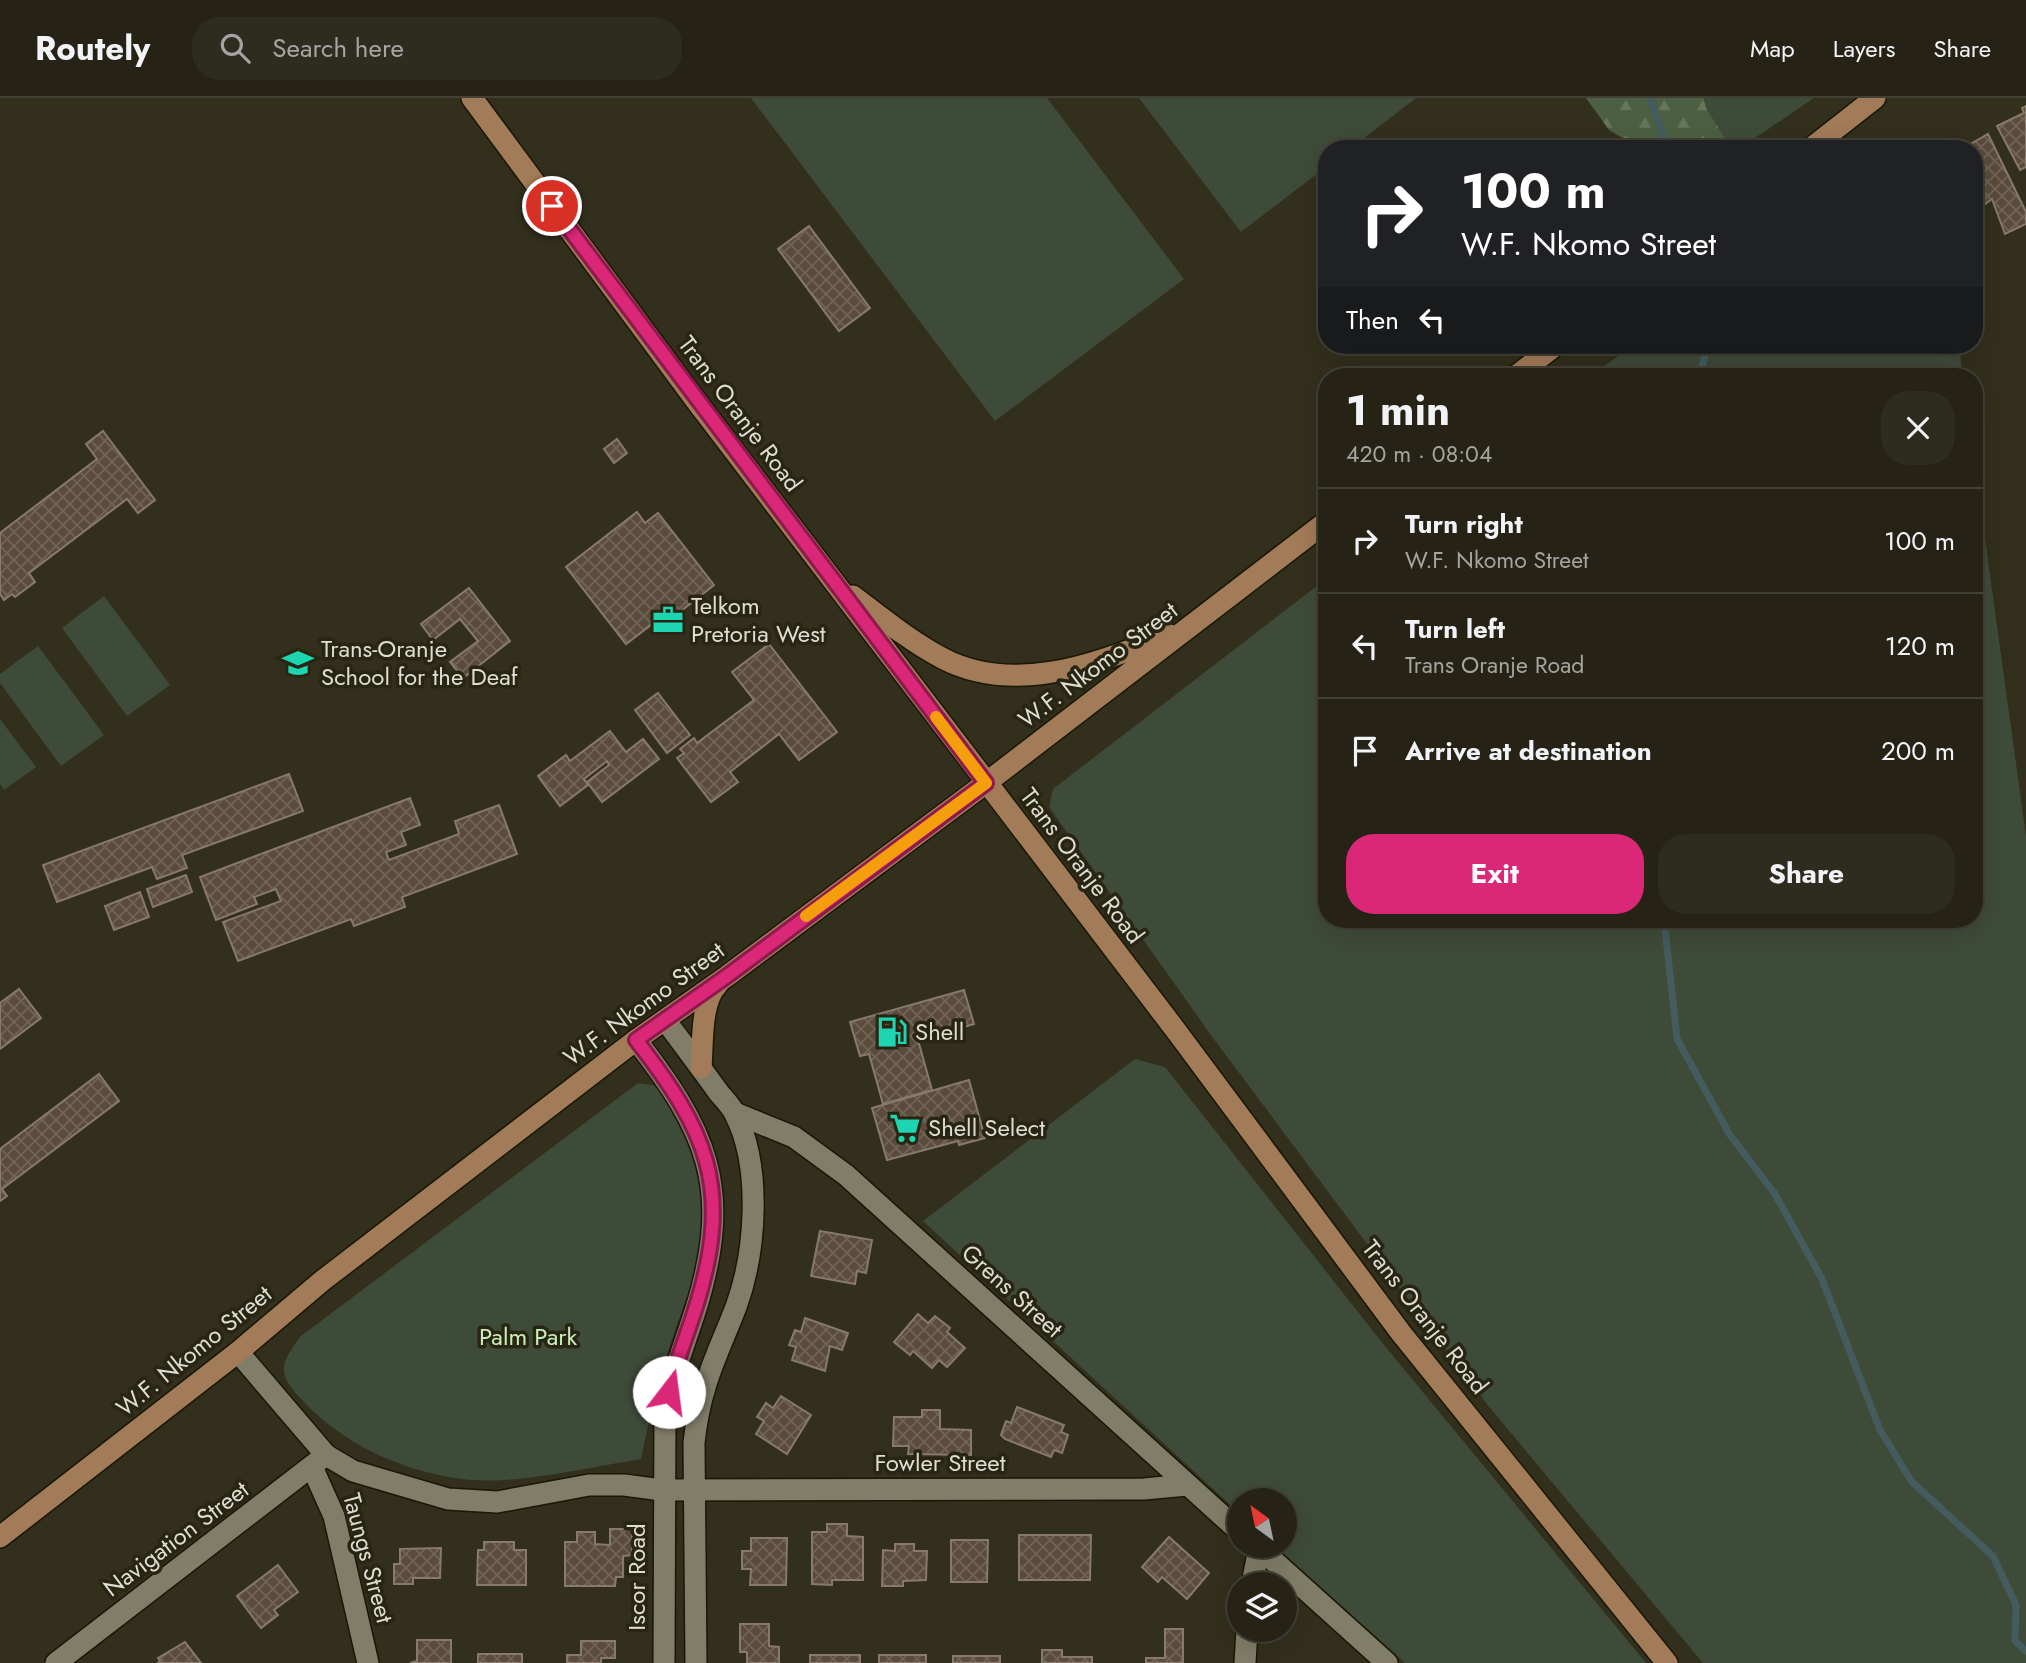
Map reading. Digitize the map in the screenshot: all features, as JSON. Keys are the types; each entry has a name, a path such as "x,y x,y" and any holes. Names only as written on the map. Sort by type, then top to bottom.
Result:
{"main road":[{"name":"Trans Oranje Road","path":"472,98 834,583 1177,1032 1401,1333 1667,1661"},
{"path":"1821,140 1875,98"},
{"path":"1526,368 1544,354"},
{"name":"W.F. Nkomo Street","path":"0,1537 238,1352 322,1281 636,1040 727,976 986,783 1318,528"},
{"path":"834,583 912,640 944,659 981,672 1010,676 1051,674 1101,661 1191,627"},
{"path":"701,1069 712,990 727,976"}],"street":[{"path":"665,1020 735,1113 752,1180 753,1218 748,1262 737,1304 704,1382 697,1411 694,1490 696,1663"},
{"name":"Iscor Road","path":"636,1040 670,1083 694,1123 707,1158 714,1193 713,1232 707,1269 673,1374 665,1409 662,1490 664,1663"},
{"name":"Grens Street","path":"735,1113 794,1137 846,1175 1227,1521"},
{"name":"Taungs Street","path":"238,1352 319,1461 368,1663"},
{"name":"Fowler Street","path":"319,1461 398,1487 475,1502 497,1502 589,1485 624,1485 662,1490 1144,1489 1186,1485"},
{"name":"Navigation Street","path":"56,1663 319,1461"},
{"path":"1269,1558 1387,1663"},
{"path":"1245,1663 1246,1642"}],"green space":[{"path":"751,98 1047,98 1184,279 995,421"},
{"path":"1139,98 1416,98 1362,140 1318,140 1318,173 1241,232"},
{"path":"1586,98 1704,98 1706,108 1726,140 1626,140 1609,130"},
{"path":"1704,98 1814,98 1752,140 1726,140 1706,108"},
{"path":"1621,354 1960,354 1962,368 1602,368"},
{"path":"1983,524 2026,836 2026,1663 1703,1663 1490,1408 1213,1038 1049,807 1053,789 1318,585 1318,928 1983,928"},
{"path":"104,596 170,685 127,716 62,628"},
{"path":"38,646 104,735 61,766 0,683 0,674"},
{"path":"0,719 36,767 4,790 0,784"},
{"path":"1135,1059 1165,1067 1384,1345 1646,1663 1405,1663 1288,1558 1297,1558 1297,1488 1227,1488 1227,1502 923,1221"},
{"name":"Palm Park","path":"638,1083 652,1085 665,1094 695,1160 705,1204 702,1246 697,1266 670,1345 641,1459 521,1479 477,1480 450,1477 423,1471 371,1451 324,1421 305,1403 290,1385 284,1371 288,1356 301,1336"}],"building":[{"path":"2026,106 2026,167 2020,170 1997,126 2024,113 2022,108"},
{"path":"1988,134 2026,212 2026,224 2005,234 1992,199 1983,206 1983,140 1978,140"},
{"path":"809,226 870,308 839,331 778,249"},
{"path":"103,431 155,500 138,513 127,499 29,573 35,582 15,597 12,594 4,600 0,594 0,533 97,459 86,444"},
{"path":"617,439 627,453 614,463 604,449"},
{"path":"637,512 645,523 658,513 714,585 676,615 672,609 626,644 566,567"},
{"path":"469,588 510,641 463,678 450,662 478,641 460,619 433,640 421,624"},
{"path":"769,644 837,732 799,760 779,734 730,772 738,782 711,802 677,758 684,753 680,749 694,738 697,743 754,700 732,672"},
{"path":"658,693 690,735 667,753 635,710"},
{"path":"610,731 626,752 643,739 659,759 602,802 587,782 609,765 607,761 584,779 588,785 560,806 538,776 566,755 570,761"},
{"path":"289,774 303,811 182,855 187,868 157,879 152,867 57,902 43,865"},
{"path":"410,798 420,825 401,832 406,845 386,852 389,860 459,834 455,821 499,805 517,854 402,897 405,907 354,926 351,919 238,961 223,922 281,901 276,889 254,897 257,904 216,920 200,877"},
{"path":"186,875 192,892 153,907 147,889"},
{"path":"140,892 149,917 114,930 105,906"},
{"path":"19,989 41,1018 0,1049 0,1003"},
{"path":"964,990 974,1024 918,1040 932,1090 883,1104 869,1054 860,1056 850,1022"},
{"path":"99,1074 119,1101 2,1189 7,1196 0,1201 0,1149"},
{"path":"969,1080 985,1138 959,1145 958,1141 887,1160 872,1108"},
{"path":"820,1231 872,1240 866,1273 857,1271 855,1284 811,1276"},
{"path":"918,1314 928,1323 935,1316 950,1328 947,1332 965,1348 947,1367 939,1360 932,1368 913,1351 910,1355 894,1342"},
{"path":"805,1318 848,1333 842,1350 830,1346 825,1371 792,1360 796,1347 789,1345 795,1330 801,1332"},
{"path":"781,1396 811,1415 787,1454 756,1434 764,1421 757,1417 766,1403 773,1408"},
{"path":"1017,1407 1064,1425 1061,1432 1068,1435 1062,1453 1054,1450 1051,1457 1001,1435 1006,1421 1011,1423"},
{"path":"922,1410 940,1410 940,1429 971,1430 971,1455 908,1454 909,1446 893,1446 894,1417 922,1417"},
{"path":"827,1524 847,1524 847,1536 863,1537 863,1580 832,1580 832,1585 812,1584 812,1532 827,1532"},
{"path":"610,1529 632,1529 632,1555 623,1556 623,1577 616,1577 615,1586 565,1586 565,1542 577,1542 577,1532 595,1532 595,1544 610,1545"},
{"path":"1019,1535 1091,1535 1090,1580 1019,1580"},
{"path":"1169,1537 1209,1573 1187,1599 1162,1577 1158,1582 1142,1567"},
{"path":"751,1538 787,1538 786,1585 750,1585 751,1569 742,1569 742,1551 751,1551"},
{"path":"951,1540 988,1540 987,1582 951,1582"},
{"path":"484,1542 514,1542 514,1550 526,1550 526,1585 477,1585 478,1550 484,1550"},
{"path":"895,1544 914,1544 914,1551 927,1551 926,1580 903,1581 903,1586 882,1586 883,1550 895,1551"},
{"path":"441,1548 440,1578 413,1578 413,1584 394,1584 394,1564 400,1564 400,1549"},
{"path":"278,1565 298,1592 274,1610 278,1615 261,1628 237,1596"},
{"path":"740,1624 769,1624 769,1646 779,1647 779,1663 747,1663 747,1652 740,1652"},
{"path":"1165,1629 1183,1629 1183,1663 1146,1663 1146,1658 1165,1658"},
{"path":"417,1640 451,1640 451,1663 410,1663 417,1661"},
{"path":"581,1641 615,1641 615,1658 601,1658 601,1663 567,1663 567,1655 581,1655"},
{"path":"185,1642 201,1663 158,1663 158,1658"},
{"path":"1042,1650 1062,1650 1062,1657 1092,1657 1092,1663 1042,1663"},
{"path":"478,1654 522,1654 522,1663 478,1663"},
{"path":"810,1655 860,1655 860,1663 810,1663"},
{"path":"879,1655 926,1655 926,1663 879,1663"},
{"path":"953,1656 1000,1656 1000,1663 953,1663"}],"waterway":[{"path":"1650,98 1665,140"},
{"path":"1702,368 1705,354"},
{"path":"1665,928 1677,1039 1730,1135 1775,1194 1822,1279 1880,1430 1912,1482 1993,1556 2016,1605 2015,1641 2026,1651"}],"slow traffic":[{"path":"806,916 986,783 936,717"}],"place":[{"name":"Telkom Pretoria West","path":"668,620"},
{"name":"Trans-Oranje School for the Deaf","path":"298,663"},
{"name":"Shell","path":"892,1032"},
{"name":"Shell Select","path":"905,1128"}],"route":[{"path":"552,206 986,783 727,976 636,1040 670,1083 694,1123 707,1158 714,1193 713,1232 707,1269 669,1392"}]}
